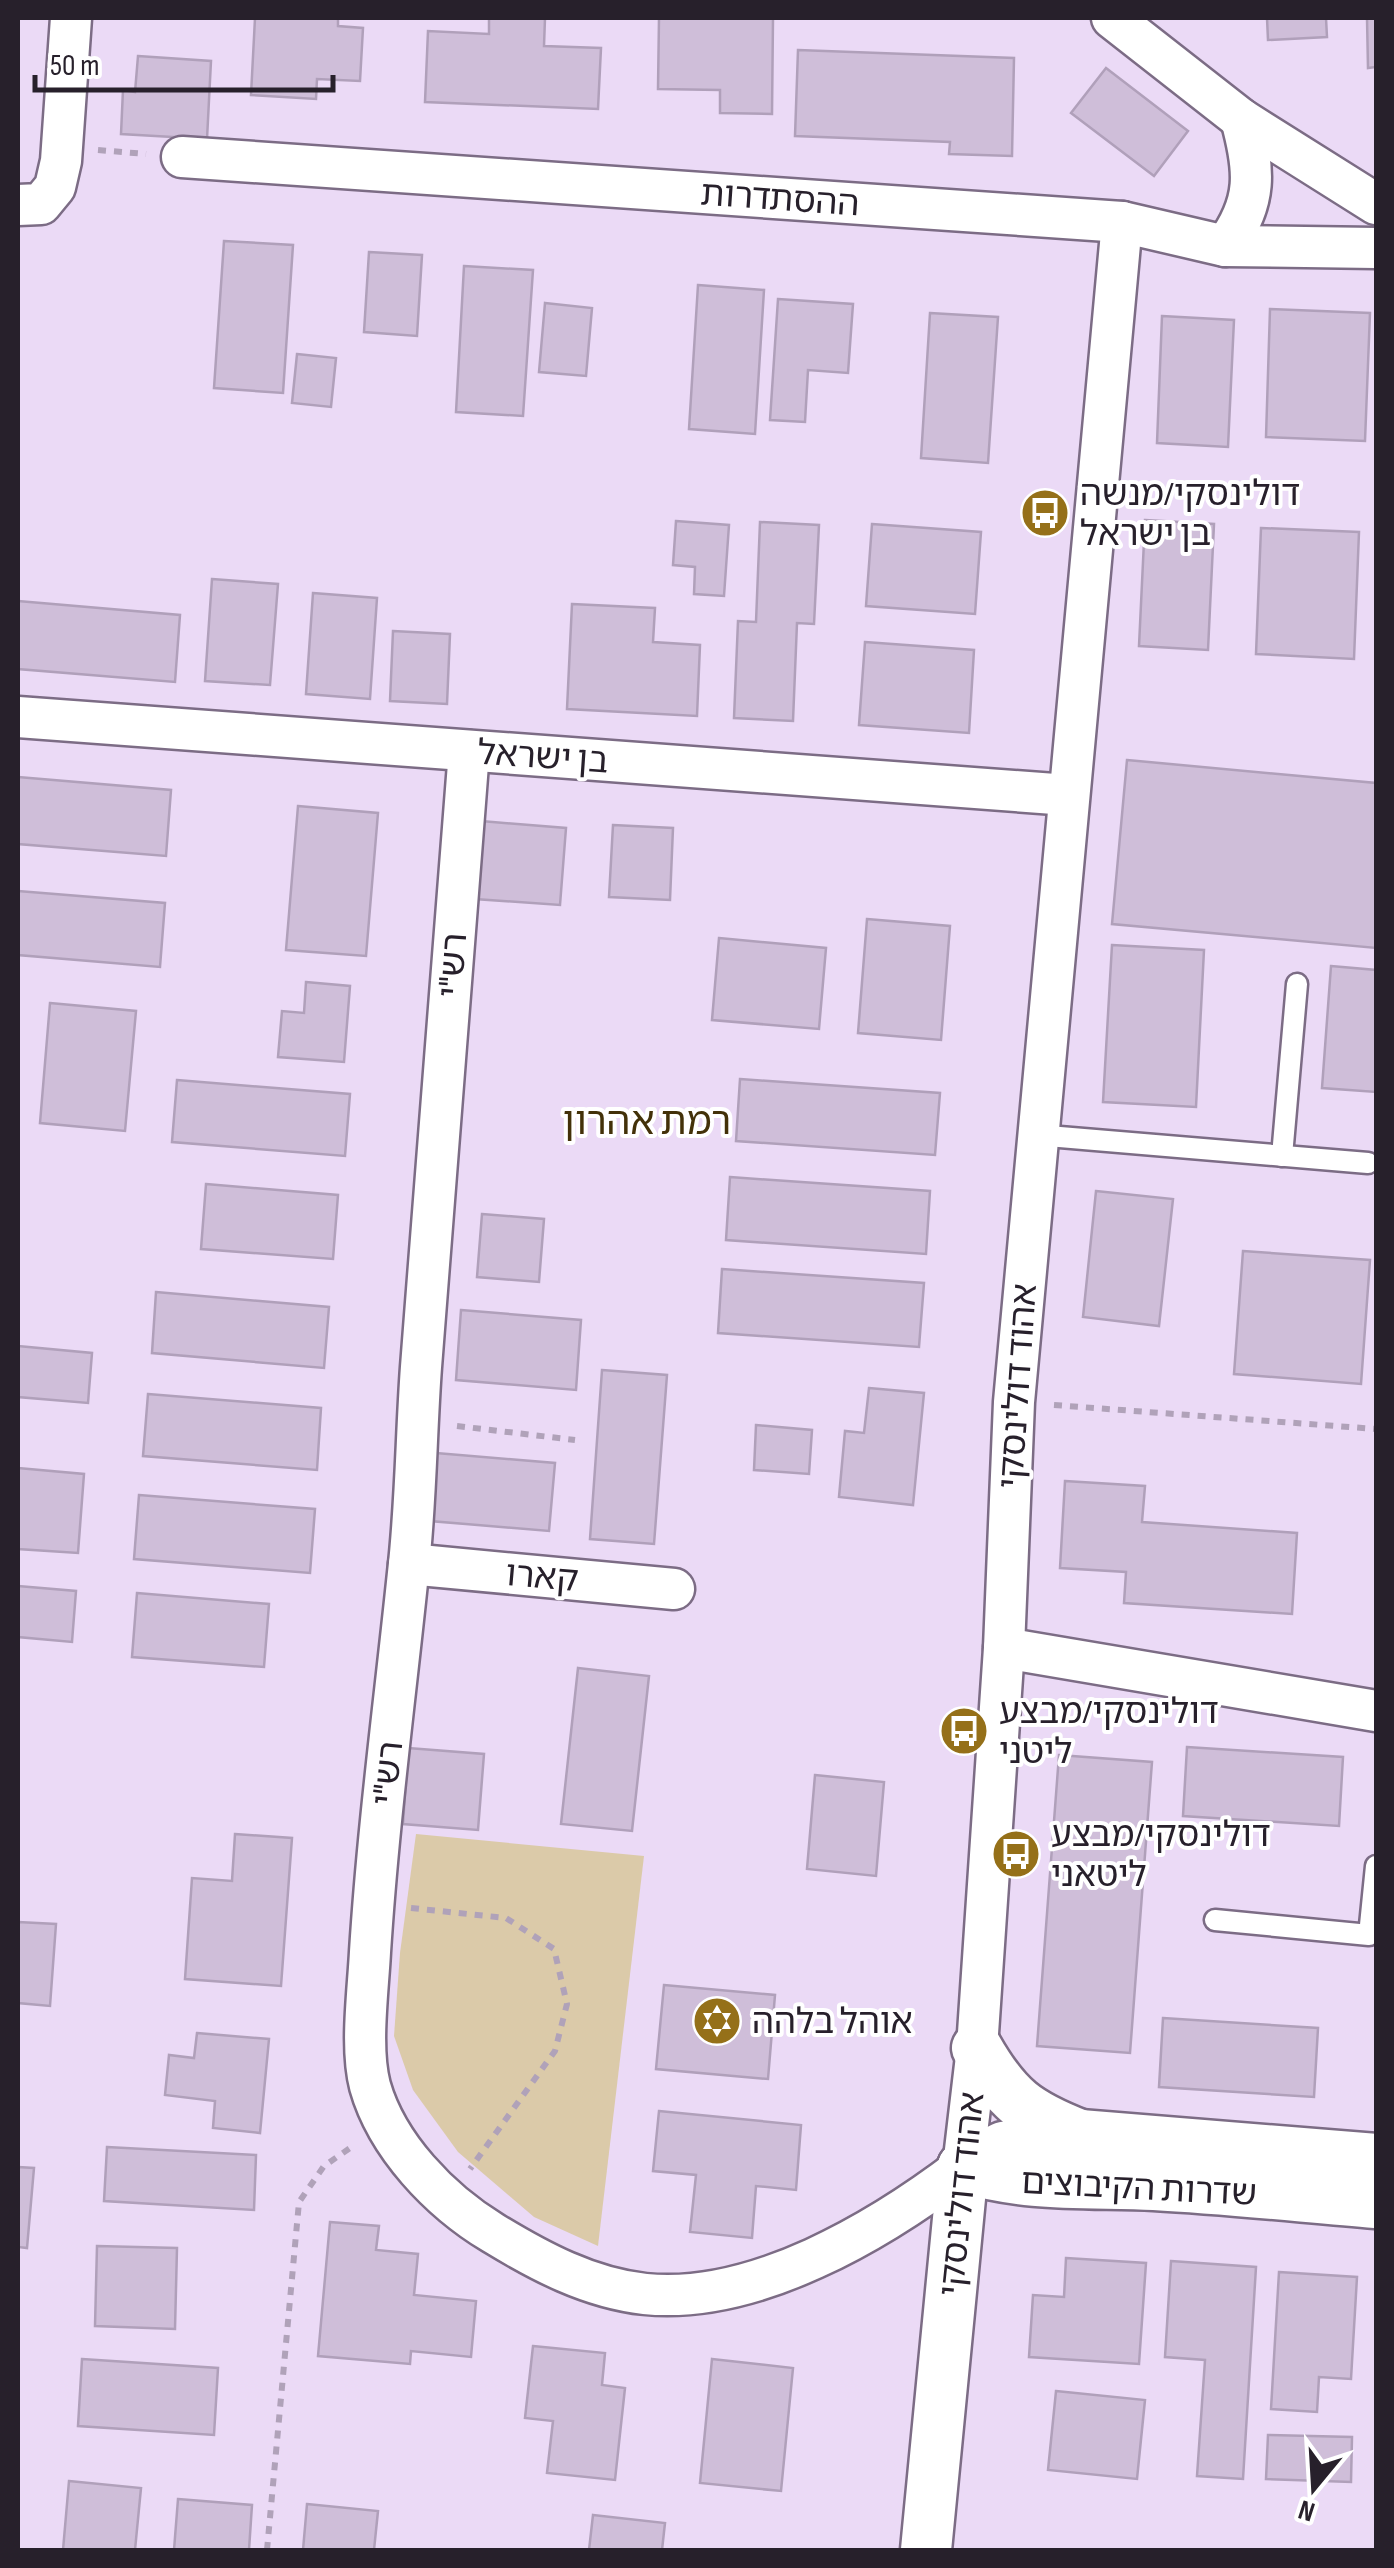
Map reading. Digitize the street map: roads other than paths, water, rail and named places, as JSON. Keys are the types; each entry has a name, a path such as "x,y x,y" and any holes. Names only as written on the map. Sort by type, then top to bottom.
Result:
{"street":[{"path":"21,205 41,204 56,187 71,18"},
{"path":"1112,18 1241,119 1376,204"},
{"path":"1226,246 1247,210 1252,183 1251,156 1241,119"},
{"name":"ההסתדרות","path":"182,157 1122,222 1226,246 1376,248"},
{"name":"אהוד דולינסקי","path":"926,2550 977,2048 1004,1648 1014,1402 1036,1134 1122,222"},
{"name":"בן ישראל","path":"18,718 1068,795"},
{"name":"רש\"י","path":"469,751 417,1421 410,1564 373,1904 367,2024 369,2082 384,2124 409,2160 473,2220 547,2265 640,2294 680,2296 763,2278 872,2228 963,2167"},
{"name":"קארו","path":"410,1564 674,1588"},
{"path":"1004,1648 1376,1711"},
{"path":"977,2048 996,2081 1016,2104 1038,2118 1080,2135"},
{"name":"שדרות הקיבוצים","path":"963,2167 1003,2146 1080,2135 1376,2159"},
{"name":"שדרות הקיבוצים","path":"963,2167 1028,2182 1156,2185 1376,2203"}],"lane":[{"path":"1282,1156 1297,984"},
{"path":"1036,1134 1368,1163"},
{"path":"1215,1920 1369,1935 1376,1866"}],"place":[{"name":"דולינסקי/מנשה בן ישראל","path":"1045,513"},
{"name":"דולינסקי/מבצע ליטני","path":"964,1731"},
{"name":"דולינסקי/מבצע ליטאני","path":"1016,1854"},
{"name":"אוהל בלהה","path":"717,2021"}],"district":[{"name":"רמת אהרון","path":"647,1121"}]}
